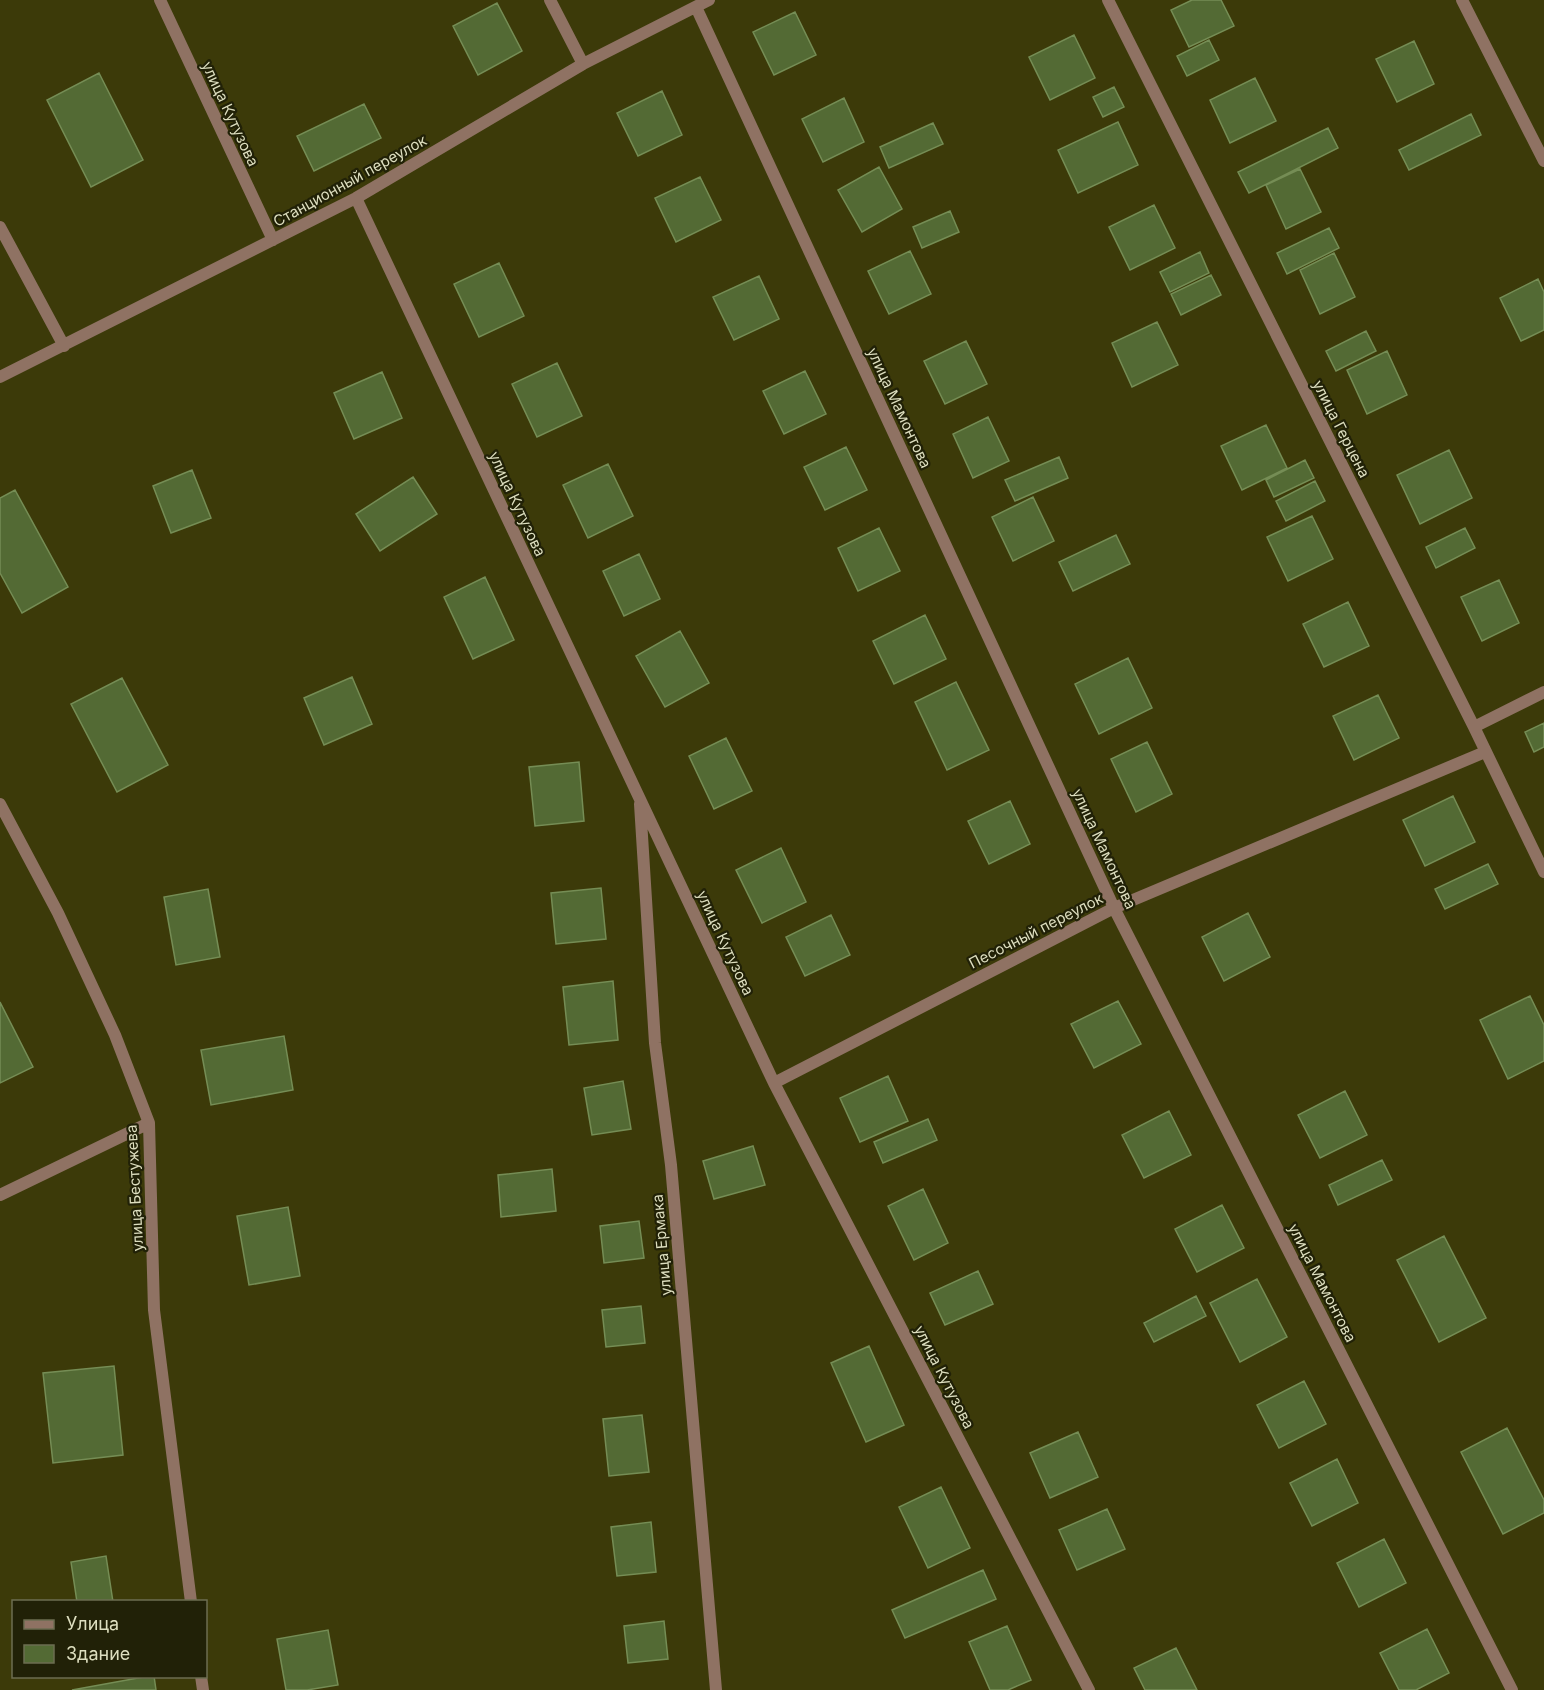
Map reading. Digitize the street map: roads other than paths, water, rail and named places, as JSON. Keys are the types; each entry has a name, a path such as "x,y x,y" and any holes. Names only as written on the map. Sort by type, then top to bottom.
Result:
{"street":[{"name":"улица Кутузова","path":"160,0 273,240"},
{"path":"550,0 583,64"},
{"name":"Станционный переулок","path":"0,377 356,198 583,64 709,0"},
{"name":"улица Герцена","path":"1108,0 1474,727 1544,872"},
{"path":"1462,0 1544,161"},
{"name":"улица Мамонтова","path":"696,7 1114,908 1512,1690"},
{"name":"улица Кутузова","path":"356,198 774,1083 1089,1690"},
{"path":"0,227 64,346"},
{"path":"1474,727 1544,692"},
{"name":"Песочный переулок","path":"774,1083 1114,908 1485,752"},
{"name":"улица Ермака","path":"639,797 655,1043 670,1165 716,1690"},
{"name":"улица Бестужева","path":"0,804 58,913 115,1035 149,1123 154,1310 191,1600"},
{"path":"0,1195 149,1123"}]}
